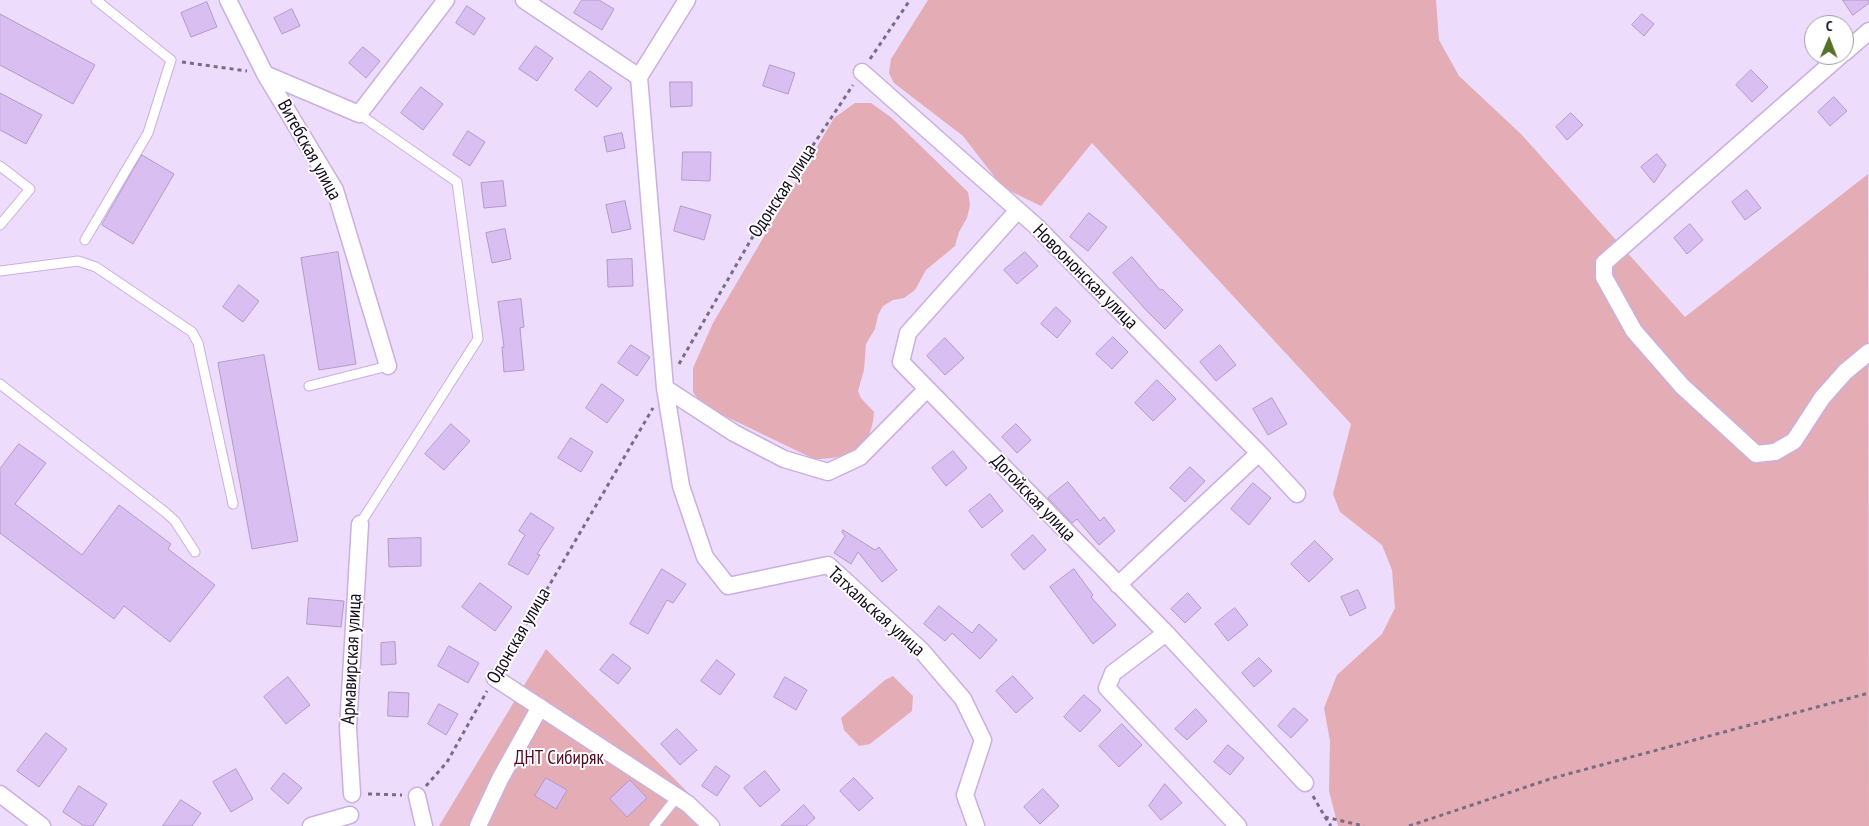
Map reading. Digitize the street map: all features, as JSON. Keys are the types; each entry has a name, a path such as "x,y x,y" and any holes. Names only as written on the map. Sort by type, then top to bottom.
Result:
{"street":[{"name":"Витебская улица","path":"228,0 265,74 335,190 388,366"},
{"path":"265,74 359,114 446,0"},
{"path":"524,0 639,77"},
{"path":"687,0 639,77 665,388 734,433 784,458 828,472 860,457 927,389"},
{"path":"1854,44 1869,31"},
{"path":"1830,65 1604,263 1604,277 1634,331 1682,386 1756,454 1775,452 1794,441 1822,398 1845,372 1869,352"},
{"name":"Новоононская улица","path":"862,72 1036,226 1259,452 1297,494"},
{"name":"Догойская улица","path":"1018,210 908,333 901,362 1166,633 1305,784"},
{"name":"Татхальская улица","path":"665,388 680,486 705,557 728,586 828,565 922,650 963,699 983,740 965,795 976,826"},
{"path":"1118,585 1259,452"},
{"name":"Армавирская улица","path":"352,794 348,728 360,524"},
{"path":"1166,633 1113,673 1107,688 1238,826"},
{"path":"494,678 688,804 711,826"},
{"path":"478,826 500,779 540,707"},
{"path":"0,794 42,826"},
{"path":"417,796 424,826"},
{"path":"311,826 350,815"}],"lane":[{"path":"85,240 148,133 171,60 96,0"},
{"path":"359,114 457,182 478,339 360,524"},
{"path":"0,166 30,188 0,225"},
{"path":"0,271 78,261 96,267 192,332 198,343 233,504"},
{"path":"309,386 388,366"},
{"path":"0,384 166,512 175,521 195,552"},
{"path":"654,826 677,797"}],"path":[{"name":"Одонская улица","path":"417,796 447,762 494,678 756,231 910,0"},
{"path":"171,60 265,74"},
{"path":"1409,826 1553,778 1869,693"},
{"path":"1305,784 1331,826"},
{"path":"352,794 417,796"},
{"path":"1325,817 1364,826"}],"green space":[{"path":"928,0 1436,0 1439,40 1459,76 1521,134 1685,317 1868,174 1869,826 1338,826 1329,791 1330,741 1324,708 1337,675 1382,634 1395,608 1392,570 1382,545 1340,512 1333,494 1351,424 1092,143 1041,206 1012,192 997,180 963,136 894,83 889,73 891,59"},
{"path":"855,103 871,103 892,118 968,192 970,205 967,218 959,232 955,246 926,270 915,290 904,298 893,300 883,306 878,315 875,329 866,344 864,370 858,391 861,398 874,412 869,435 863,444 847,454 826,459 814,459 702,405 693,392 693,368 713,323 834,118"},
{"name":"ДНТ Сибиряк","path":"546,649 721,826 439,826"},
{"path":"893,676 913,696 912,711 870,744 859,746 844,730 841,718 885,680"}],"building":[{"path":"582,0 599,0 614,9 602,30 574,13"},
{"path":"1843,0 1869,0 1869,3 1853,15"},
{"path":"207,2 217,27 191,37 181,13"},
{"path":"467,6 485,18 474,35 456,23"},
{"path":"292,9 300,26 282,34 274,18"},
{"path":"0,14 95,65 73,104 0,65"},
{"path":"1642,14 1654,24 1644,36 1632,25"},
{"path":"536,46 553,58 537,81 519,69"},
{"path":"363,47 380,61 366,78 349,63"},
{"path":"770,65 795,73 788,94 763,86"},
{"path":"1751,70 1768,87 1752,102 1736,85"},
{"path":"590,71 612,88 597,107 575,90"},
{"path":"670,82 692,82 692,106 671,107"},
{"path":"421,87 443,104 423,130 401,113"},
{"path":"0,93 42,115 26,144 0,130"},
{"path":"1834,97 1847,111 1830,126 1818,112"},
{"path":"1571,113 1583,125 1567,140 1556,127"},
{"path":"468,131 485,142 470,166 453,155"},
{"path":"622,133 625,148 607,152 604,137"},
{"path":"683,152 711,152 710,181 682,180"},
{"path":"1657,154 1666,165 1654,183 1641,167"},
{"path":"142,155 174,174 133,244 102,225"},
{"path":"503,181 506,206 484,208 481,183"},
{"path":"1747,190 1761,208 1745,220 1732,202"},
{"path":"625,201 631,229 612,233 606,205"},
{"path":"681,206 711,215 704,240 674,231"},
{"path":"1089,213 1107,227 1088,251 1070,237"},
{"path":"1690,224 1703,240 1687,254 1674,238"},
{"path":"505,229 511,259 492,263 486,233"},
{"path":"338,252 356,364 319,370 301,258"},
{"path":"1025,252 1038,266 1017,284 1004,270"},
{"path":"1132,257 1160,290 1162,289 1183,310 1165,329 1113,273"},
{"path":"632,259 633,286 608,287 607,260"},
{"path":"239,285 259,301 243,322 223,307"},
{"path":"521,299 524,327 520,328 524,370 504,372 502,347 504,347 498,302"},
{"path":"1056,307 1071,321 1057,338 1041,324"},
{"path":"1113,337 1128,352 1112,369 1096,354"},
{"path":"945,338 964,358 945,375 927,356"},
{"path":"631,345 650,357 637,376 618,363"},
{"path":"1220,345 1236,365 1216,381 1200,362"},
{"path":"264,355 298,541 252,549 218,363"},
{"path":"1157,380 1176,399 1153,421 1135,403"},
{"path":"602,384 624,400 607,423 586,408"},
{"path":"1272,398 1287,424 1268,435 1253,409"},
{"path":"451,424 470,441 444,470 425,454"},
{"path":"1016,424 1031,440 1017,453 1002,437"},
{"path":"571,438 593,452 581,472 558,458"},
{"path":"19,444 46,463 15,504 82,555 119,505 171,544 168,549 215,585 170,642 124,606 114,619 0,533 0,469"},
{"path":"953,451 967,468 946,486 932,468"},
{"path":"1190,467 1205,481 1185,502 1170,488"},
{"path":"1068,482 1100,521 1104,517 1115,531 1099,545 1077,519 1072,523 1048,498"},
{"path":"1253,483 1271,498 1249,525 1231,509"},
{"path":"990,494 1003,511 982,528 969,511"},
{"path":"531,513 554,528 537,554 540,555 528,575 508,564 525,535 519,531"},
{"path":"843,530 875,550 879,547 897,570 882,582 858,552 851,564 834,553 845,536 842,532"},
{"path":"1033,535 1046,550 1024,570 1011,555"},
{"path":"421,538 421,566 389,567 388,539"},
{"path":"1315,541 1333,559 1309,582 1291,564"},
{"path":"662,569 686,584 673,603 667,600 648,634 630,624"},
{"path":"1074,569 1093,595 1091,597 1116,625 1093,644 1050,587"},
{"path":"480,583 512,607 495,631 462,607"},
{"path":"1358,590 1366,608 1350,616 1341,597"},
{"path":"1188,593 1201,608 1185,623 1171,609"},
{"path":"309,598 344,601 341,627 307,624"},
{"path":"939,606 972,633 979,624 997,640 980,659 952,633 945,641 924,624"},
{"path":"1235,608 1248,625 1228,641 1215,624"},
{"path":"395,642 396,664 381,665 381,643"},
{"path":"449,646 479,663 468,683 438,666"},
{"path":"613,654 631,668 618,684 600,670"},
{"path":"1259,658 1272,671 1254,687 1242,673"},
{"path":"717,660 735,674 720,695 701,681"},
{"path":"1013,676 1033,698 1016,713 996,691"},
{"path":"288,677 310,705 286,724 264,697"},
{"path":"785,677 807,690 796,710 774,697"},
{"path":"389,692 409,693 408,717 388,716"},
{"path":"1084,695 1101,710 1080,732 1064,717"},
{"path":"439,704 458,714 446,735 428,724"},
{"path":"1294,708 1308,720 1291,738 1278,726"},
{"path":"1196,709 1207,721 1187,740 1175,729"},
{"path":"1122,724 1142,745 1119,767 1099,746"},
{"path":"677,729 697,750 680,765 661,744"},
{"path":"46,733 67,749 39,787 17,771"},
{"path":"1228,745 1244,758 1230,775 1214,762"},
{"path":"716,766 730,776 717,796 702,786"},
{"path":"236,769 253,799 231,812 213,782"},
{"path":"765,771 780,790 760,807 744,788"},
{"path":"284,773 302,788 288,804 271,789"},
{"path":"546,778 567,790 556,809 535,796"},
{"path":"854,778 873,798 859,811 840,791"},
{"path":"630,780 647,798 627,817 610,799"},
{"path":"1165,784 1182,803 1161,820 1149,806"},
{"path":"79,786 107,804 93,826 84,826 63,812"},
{"path":"1043,789 1059,806 1040,824 1024,807"},
{"path":"181,800 201,813 192,826 163,826"},
{"path":"804,805 815,818 806,826 781,826"}]}
